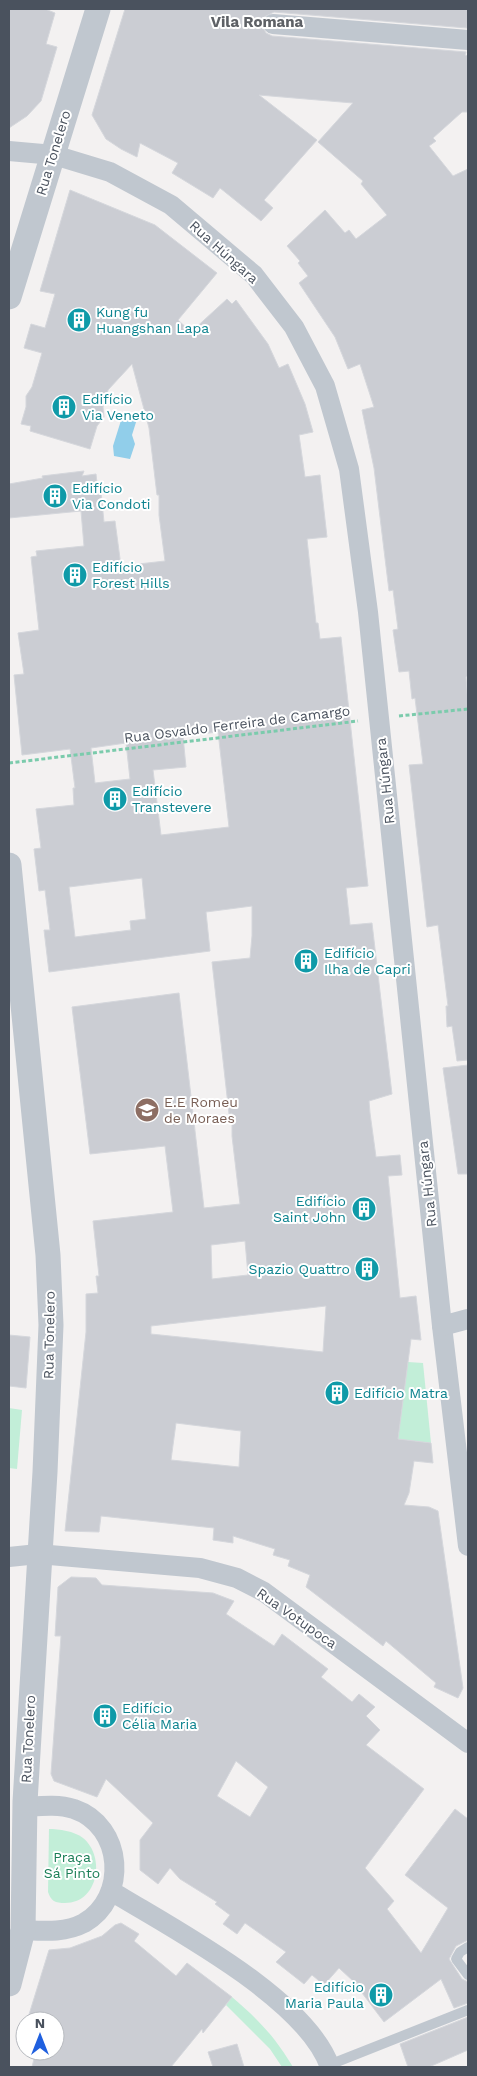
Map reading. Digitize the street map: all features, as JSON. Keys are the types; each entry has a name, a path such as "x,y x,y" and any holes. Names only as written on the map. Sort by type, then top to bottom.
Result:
{"street":[{"name":"Rua Tonelero","path":"9,297 98,9"},
{"path":"273,24 468,40"},
{"name":"Rua Húngara","path":"9,152 54,155 110,172 171,205 254,275 294,328 324,386 349,469 368,612 442,1326 468,1546"},
{"name":"Rua Tonelero","path":"9,864 48,1256 51,1325 25,1807"},
{"path":"442,1326 468,1319"},
{"name":"Rua Votupoca","path":"9,1557 38,1554 200,1568 238,1578 264,1592 468,1743"},
{"path":"9,1984 24,1930 25,1807 56,1806 75,1810 93,1819 106,1834 114,1852 116,1872 111,1891 100,1909 84,1922 57,1931 24,1930"},
{"path":"111,1891 209,1951 284,2004 317,2040 330,2066"}],"lane":[{"path":"468,1947 460,1952 456,1959 468,1975"},
{"path":"330,2066 468,2010"}],"path":[{"name":"Rua Osvaldo Ferreira de Camargo","path":"9,763 378,718 468,709"}],"green space":[{"path":"408,1362 423,1363 431,1443 398,1439"},
{"path":"9,1408 22,1410 17,1469 9,1468"},
{"name":"Praça Sá Pinto","path":"49,1829 66,1831 83,1838 95,1856 95,1878 85,1896 76,1901 56,1902 48,1892"},
{"path":"232,1997 266,2029 293,2067 282,2067 270,2049 226,2005"}],"water":[{"path":"123,414 137,419 132,435 135,444 130,459 114,456 113,446"}],"building":[{"path":"9,9 45,9 55,13 46,44 57,47 41,101 27,116 9,128"},
{"path":"125,9 468,9 467,28 274,12 264,17 261,24 266,33 272,36 466,52 465,55 468,56 468,112 462,112 433,138 436,141 429,146 453,176 468,169 468,676 466,677 468,702 468,1060 457,1061 452,1026 447,1027 446,1006 448,1006 438,925 427,927 409,765 423,764 415,698 412,699 409,671 399,672 393,630 398,629 393,590 389,591 374,468 362,410 374,407 360,364 348,369 335,337 299,283 308,276 298,263 300,261 287,246 325,210 345,233 349,230 356,239 387,215 361,184 363,181 318,142 353,103 259,95 317,140 264,200 273,208 261,221 220,188 213,198 172,173 178,163 140,143 137,157 106,139 92,115"},
{"path":"70,190 155,225 217,273 178,320 191,332 227,299 232,304 236,300 268,344 279,368 288,364 305,404 313,432 299,435 305,477 320,475 327,537 307,539 316,623 318,623 320,639 341,637 368,886 346,888 350,925 372,923 392,1094 369,1101 370,1113 376,1157 400,1155 402,1175 388,1176 400,1298 416,1296 421,1340 411,1339 398,1439 431,1443 433,1463 414,1461 409,1493 404,1505 429,1507 438,1511 463,1688 458,1698 434,1687 436,1683 386,1641 383,1646 306,1587 310,1575 288,1566 290,1560 273,1555 275,1549 233,1536 233,1543 213,1540 214,1528 101,1516 99,1532 65,1531 86,1332 86,1294 98,1293 96,1276 99,1276 93,1221 173,1212 165,1146 90,1154 72,1007 179,993 204,1208 240,1204 232,1136 232,1113 229,1114 212,962 250,958 252,906 206,912 210,951 49,972 44,930 50,930 45,890 39,891 34,849 41,848 36,809 74,805 73,788 75,788 70,749 22,755 14,675 24,674 18,633 39,630 31,557 37,556 36,551 84,546 81,511 9,518 9,484 43,478 42,476 84,471 82,476 96,474 98,492 101,492 104,522 115,521 121,566 165,561 159,515 159,495 157,495 149,428 132,364 108,390 103,407 104,417 97,426 90,449 30,431 31,426 21,424 26,407 26,396 32,387 42,353 24,348 31,324 45,328 55,294 40,291","holes":["218,732 229,827 161,835 153,770 186,767 183,736","126,743 130,779 95,783 91,748","142,878 146,919 130,921 131,930 75,937 69,887","245,1241 248,1275 212,1279 211,1245","326,1306 323,1352 151,1334 151,1326","176,1423 241,1431 239,1467 171,1460"]},
{"path":"468,1065 468,1174 458,1174 443,1068"},
{"path":"9,1335 30,1337 26,1388 9,1386"},
{"path":"71,1577 96,1578 102,1585 213,1593 234,1601 226,1614 274,1646 282,1634 328,1669 321,1677 352,1702 359,1694 375,1707 366,1716 380,1730 366,1745 424,1789 365,1868 394,1901 387,1909 421,1953 448,1908 405,1875 455,1809 468,1819 468,1940 456,1946 449,1959 462,1979 468,1982 468,2003 454,2008 441,1979 384,2022 353,1981 339,1968 324,1985 312,1975 304,1984 276,1962 286,1952 245,1923 237,1934 223,1924 230,1915 215,1904 217,1902 180,1879 170,1868 158,1884 140,1870 140,1840 153,1823 106,1779 97,1797 54,1781 51,1774 61,1636 55,1636 58,1587","holes":["236,1761 268,1787 250,1817 217,1796"]},
{"path":"121,1923 139,1934 134,1941 176,1976 187,1963 232,1997 203,2033 202,2029 171,2067 32,2067 34,2061 65,2061 65,2011 30,2011 49,1950 70,1948 102,1936 115,1925"},
{"path":"468,2017 468,2050 429,2067 408,2067 400,2044"},
{"path":"237,2044 244,2067 213,2067 208,2052"}],"place":[{"name":"Kung fu Huangshan Lapa","path":"79,320"},
{"name":"Edifício Via Veneto","path":"64,407"},
{"name":"Edifício Via Condoti","path":"55,496"},
{"name":"Edifício Forest Hills","path":"75,575"},
{"name":"Edifício Transtevere","path":"115,799"},
{"name":"Edifício Ilha de Capri","path":"306,961"},
{"name":"E.E Romeu de Moraes","path":"147,1110"},
{"name":"Edifício Saint John","path":"364,1209"},
{"name":"Spazio Quattro","path":"367,1269"},
{"name":"Edifício Matra","path":"337,1393"},
{"name":"Edifício Célia Maria","path":"105,1716"},
{"name":"Edifício Maria Paula","path":"381,1995"}],"district":[{"name":"Vila Romana","path":"257,22"}]}
